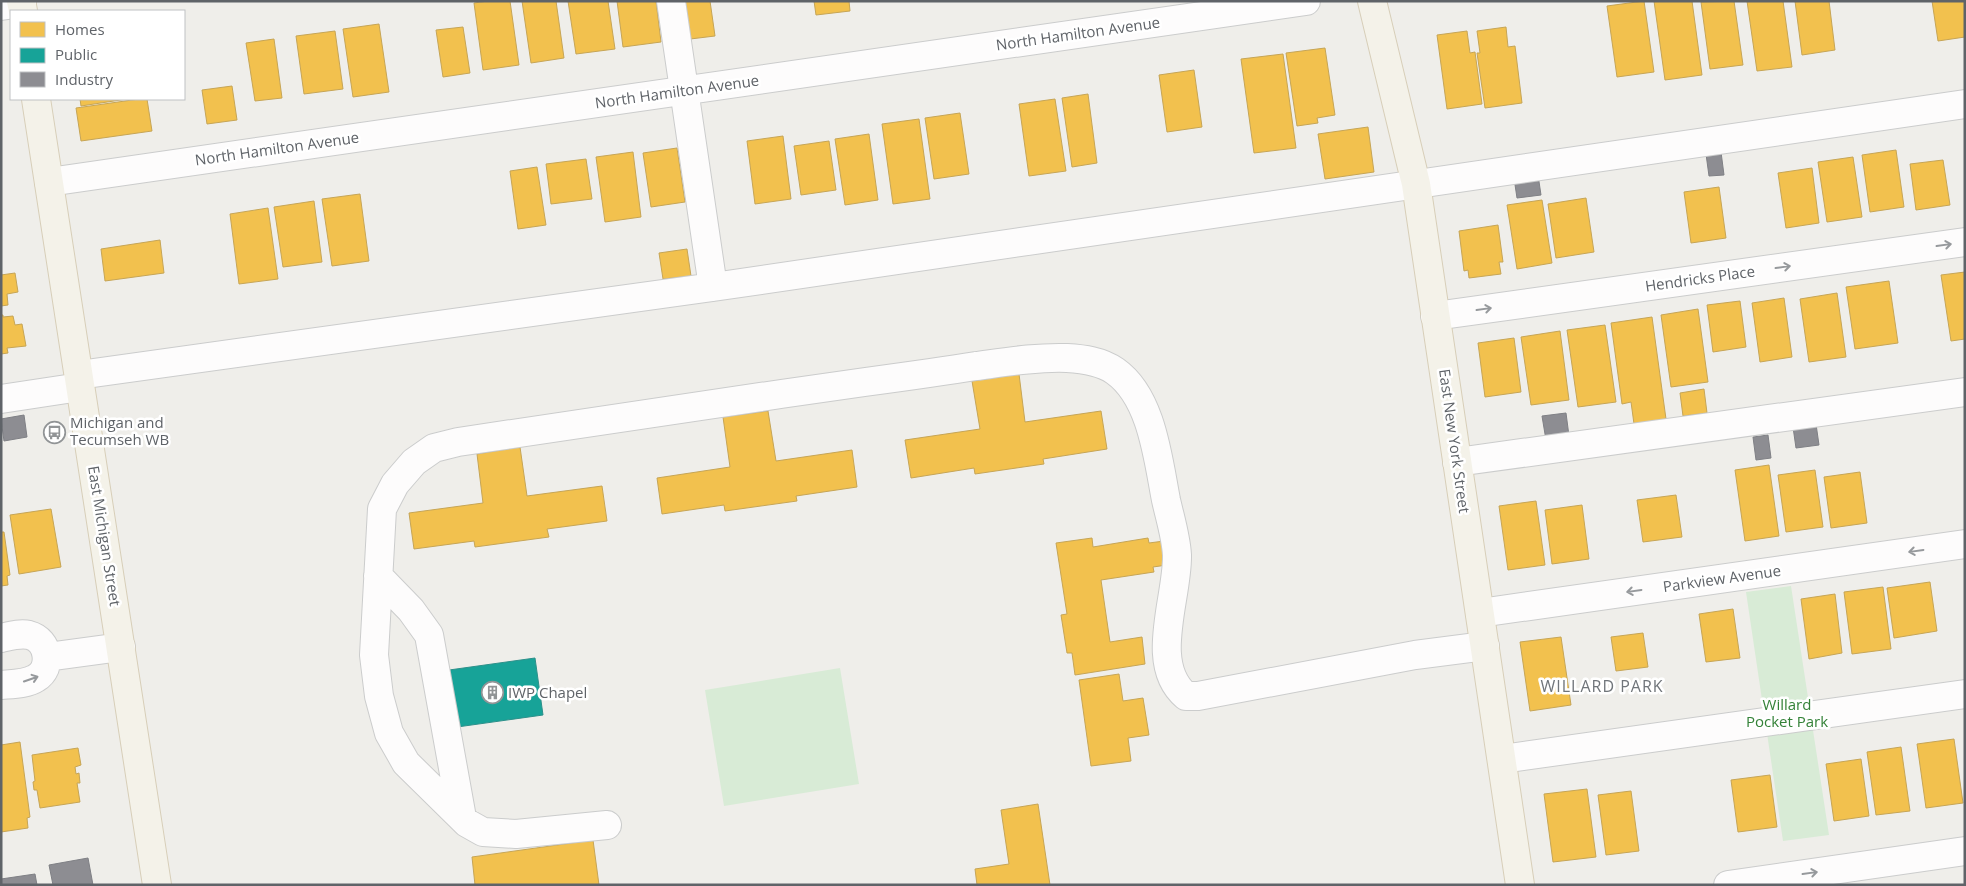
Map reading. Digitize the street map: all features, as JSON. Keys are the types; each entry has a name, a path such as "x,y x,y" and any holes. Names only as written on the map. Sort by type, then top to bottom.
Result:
{"main road":[{"name":"East New York Street","path":"1372,1 1416,184 1520,885"},
{"name":"East Michigan Street","path":"36,100 157,885"}],"street":[{"path":"671,1 713,287"},
{"name":"North Hamilton Avenue","path":"49,182 1306,1"},
{"path":"1,381 79,377 713,287 1965,104"},
{"name":"Hendricks Place","path":"1435,316 1965,242"},
{"path":"607,825 516,834 483,832 466,823 406,763 388,733 379,696 374,655 382,509 395,484 414,462 434,448 458,442 1024,360 1068,358 1096,361 1115,371 1132,387 1142,404 1158,457 1177,553 1176,576 1166,648 1171,676 1178,689 1186,696 1198,696 1415,655 1485,646"},
{"path":"1,399 79,377"},
{"path":"1457,462 1965,392"},
{"name":"Parkview Avenue","path":"1480,613 1965,544"},
{"path":"378,576 411,610 429,635 462,818"},
{"path":"1,638 29,635 36,638 45,649 47,657 45,670 38,677 31,681 1,685"},
{"path":"47,657 121,647"},
{"path":"1502,759 1965,694"},
{"path":"1728,885 1781,881 1965,851"}],"green space":[{"name":"Willard Pocket Park","path":"1791,586 1829,835 1783,841 1746,592"},
{"path":"840,668 859,784 724,806 705,690"}],"building: Homes":[{"path":"510,1 519,65 483,70 474,3"},
{"path":"522,1 556,1 564,58 531,63"},
{"path":"568,1 608,1 615,49 576,54"},
{"path":"617,1 656,1 661,42 623,47"},
{"path":"677,1 710,1 715,36 682,40"},
{"path":"814,1 849,1 850,11 816,15"},
{"path":"1644,1 1654,72 1617,77 1607,6"},
{"path":"1654,1 1692,1 1702,75 1665,80"},
{"path":"1734,1 1743,65 1710,69 1701,2"},
{"path":"1747,1 1783,1 1792,67 1757,71"},
{"path":"1795,1 1829,1 1835,50 1802,55"},
{"path":"1932,1 1965,1 1965,37 1938,41"},
{"path":"379,24 389,92 353,97 343,29"},
{"path":"463,27 470,73 443,77 436,30"},
{"path":"1506,27 1508,47 1515,46 1522,103 1485,108 1477,53 1480,53 1477,31"},
{"path":"335,31 343,89 304,94 296,36"},
{"path":"1467,31 1470,53 1475,52 1482,104 1447,109 1437,35"},
{"path":"274,39 282,98 255,101 246,43"},
{"path":"1325,48 1335,115 1317,118 1318,123 1297,126 1286,53"},
{"path":"1283,54 1296,148 1254,153 1241,59"},
{"path":"1194,70 1202,127 1167,132 1159,75"},
{"path":"232,86 237,120 207,124 202,90"},
{"path":"1088,94 1097,163 1072,167 1062,98"},
{"path":"1055,99 1066,171 1029,176 1019,104"},
{"path":"80,100 120,100 81,106"},
{"path":"132,100 147,100 152,131 81,141 76,108"},
{"path":"960,113 969,174 934,179 925,118"},
{"path":"919,119 930,199 893,204 882,124"},
{"path":"1368,127 1374,172 1325,179 1318,134"},
{"path":"869,134 878,200 845,205 835,139"},
{"path":"783,136 791,199 755,204 747,141"},
{"path":"829,141 836,190 801,195 794,146"},
{"path":"677,148 685,202 651,207 643,153"},
{"path":"1896,150 1904,207 1870,212 1862,155"},
{"path":"633,152 641,217 605,222 596,157"},
{"path":"1853,157 1862,217 1827,222 1818,162"},
{"path":"586,159 592,199 551,204 546,164"},
{"path":"1943,160 1950,205 1916,210 1910,164"},
{"path":"537,167 546,225 518,229 510,171"},
{"path":"1812,168 1819,223 1786,228 1778,173"},
{"path":"1719,187 1726,238 1691,243 1684,192"},
{"path":"360,194 369,261 332,266 322,199"},
{"path":"1586,198 1594,252 1556,258 1548,204"},
{"path":"1542,200 1552,263 1517,269 1507,205"},
{"path":"314,201 322,262 283,267 274,207"},
{"path":"268,208 278,279 239,284 230,214"},
{"path":"1498,225 1503,262 1499,262 1501,274 1469,278 1468,270 1464,271 1459,231"},
{"path":"160,240 164,273 105,281 101,249"},
{"path":"687,249 691,276 663,279 659,253"},
{"path":"1965,272 1965,339 1951,341 1941,275"},
{"path":"15,273 18,292 7,294 8,305 1,306 1,275"},
{"path":"1889,281 1898,343 1855,349 1846,287"},
{"path":"1837,293 1846,357 1809,362 1800,299"},
{"path":"1784,298 1792,357 1760,362 1752,303"},
{"path":"1740,301 1746,347 1713,352 1707,305"},
{"path":"1698,309 1708,382 1671,387 1661,315"},
{"path":"1,315 3,317 13,316 15,325 22,324 26,346 7,348 8,353 1,354"},
{"path":"1652,317 1666,419 1634,424 1631,402 1622,404 1611,323"},
{"path":"1605,325 1616,402 1578,407 1567,330"},
{"path":"1560,331 1569,400 1531,405 1521,337"},
{"path":"1514,338 1521,392 1485,397 1478,343"},
{"path":"1019,374 1025,422 1101,411 1107,449 1043,459 1044,464 975,474 974,468 911,478 905,440 980,429 972,381"},
{"path":"1704,389 1707,413 1683,416 1680,393"},
{"path":"768,411 776,461 852,450 857,487 796,496 797,501 725,511 724,505 662,514 657,478 730,467 723,417"},
{"path":"520,447 527,496 602,486 607,521 547,529 549,537 475,547 474,541 414,549 409,513 483,503 477,454"},
{"path":"1769,465 1779,536 1745,541 1735,470"},
{"path":"1815,470 1823,527 1786,532 1778,475"},
{"path":"1860,472 1867,523 1831,528 1824,477"},
{"path":"1676,495 1682,537 1643,542 1637,500"},
{"path":"1536,501 1545,565 1508,570 1499,506"},
{"path":"1582,505 1589,559 1552,564 1545,510"},
{"path":"51,509 61,567 19,574 10,515"},
{"path":"1,532 4,532 10,575 7,576 8,585 1,586"},
{"path":"1092,538 1093,547 1148,538 1149,543 1164,541 1167,565 1153,567 1154,572 1101,580 1110,642 1142,637 1145,664 1075,675 1072,653 1067,653 1061,615 1067,614 1056,543"},
{"path":"1930,582 1937,631 1894,638 1887,588"},
{"path":"1883,587 1891,649 1852,654 1844,592"},
{"path":"1835,594 1842,653 1809,659 1801,599"},
{"path":"1733,609 1740,658 1706,662 1699,614"},
{"path":"1643,633 1648,667 1616,671 1611,637"},
{"path":"1561,637 1571,705 1530,711 1520,642"},
{"path":"1119,674 1123,701 1143,698 1149,735 1128,738 1131,761 1091,766 1079,680"},
{"path":"1954,739 1963,803 1926,808 1917,744"},
{"path":"20,742 30,817 27,818 28,828 1,832 1,745"},
{"path":"1901,747 1910,811 1876,815 1867,752"},
{"path":"78,748 81,765 75,767 76,774 79,773 80,783 77,783 80,802 40,808 37,790 34,790 33,782 35,781 32,755"},
{"path":"1861,759 1869,816 1834,821 1826,764"},
{"path":"1770,775 1777,827 1738,832 1731,780"},
{"path":"1587,789 1596,857 1553,862 1544,794"},
{"path":"1631,791 1639,851 1606,855 1598,795"},
{"path":"1038,804 1050,885 977,885 975,869 1009,864 1001,810"},
{"path":"593,840 599,885 475,885 472,857"}],"building: Public":[{"name":"IWP Chapel","path":"535,658 543,715 450,728 442,671"}],"building: Industry":[{"path":"1721,152 1724,175 1709,176 1706,154"},
{"path":"1538,175 1541,195 1517,198 1514,178"},
{"path":"1566,413 1569,436 1546,440 1542,416"},
{"path":"24,415 27,437 4,441 1,419"},
{"path":"1816,424 1819,445 1796,448 1793,427"},
{"path":"1768,435 1771,458 1756,460 1753,437"},
{"path":"88,858 93,885 53,885 49,865"},
{"path":"35,874 37,885 1,885 1,879"}],"place":[{"name":"Michigan and Tecumseh WB","path":"54,432"},
{"name":"IWP Chapel","path":"492,693"}],"district":[{"name":"WILLARD PARK","path":"1602,686"}]}
